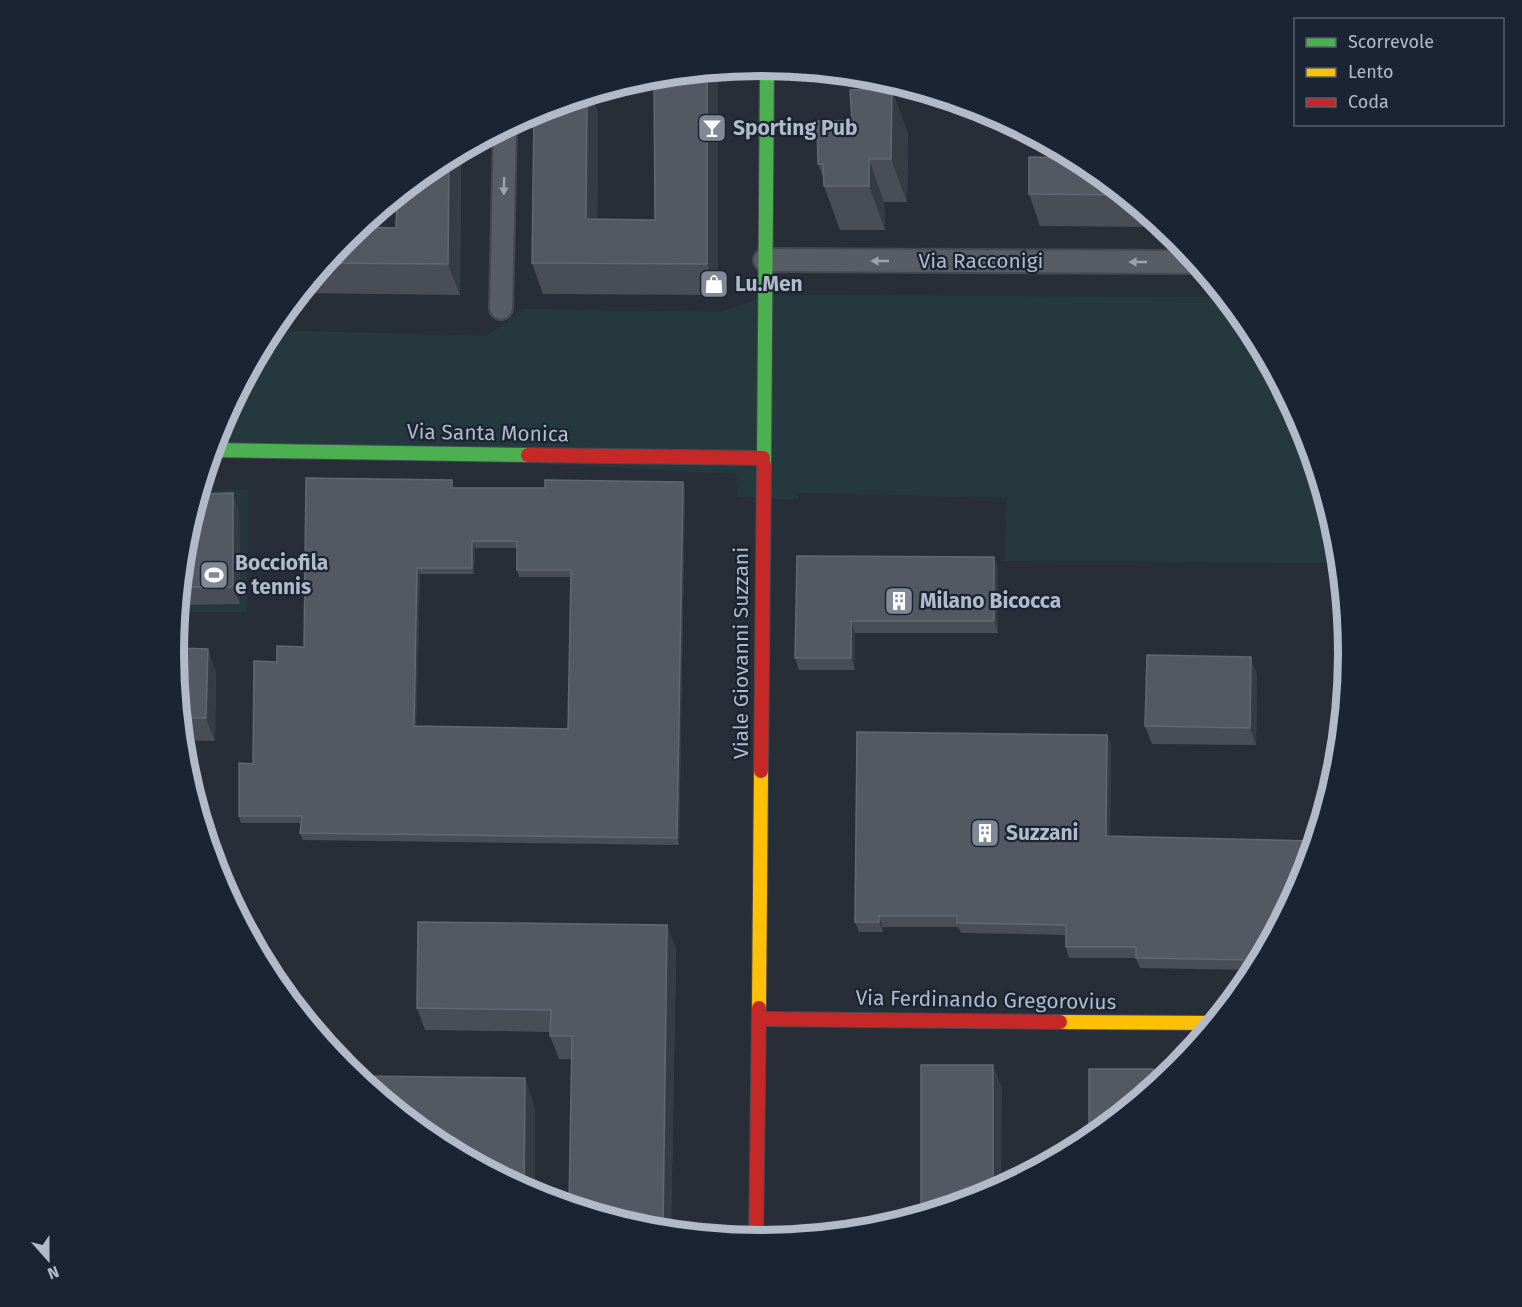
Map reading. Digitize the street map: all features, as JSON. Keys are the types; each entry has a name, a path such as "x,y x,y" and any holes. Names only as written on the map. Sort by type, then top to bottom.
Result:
{"street":[{"name":"Viale Giovanni Suzzani","path":"756,1230 767,76"},
{"path":"501,308 505,137"},
{"name":"Via Racconigi","path":"765,260 1185,262"},
{"name":"Via Santa Monica","path":"222,450 763,458"},
{"name":"Via Ferdinando Gregorovius","path":"759,1019 1204,1023"}],"green space":[{"path":"769,295 1215,297 1261,365 1294,433 1318,504 1331,563 1004,561 1007,498 799,493 798,500 738,497 736,474 223,447 261,365 283,330 487,336 523,309 721,312"},
{"name":"Bocciofila e tennis","path":"208,490 248,490 247,612 185,612 195,541"}],"building":[{"path":"707,79 707,264 532,263 534,123 587,104 586,219 655,220 654,87"},
{"path":"880,89 892,92 891,159 869,159 869,186 824,186 823,164 818,164 817,121 852,121 850,90"},
{"path":"1029,157 1056,158 1110,195 1029,194"},
{"path":"449,169 448,264 336,263 373,227 396,228 397,207"},
{"path":"306,478 452,480 452,488 545,488 545,480 683,482 677,838 300,833 302,816 239,816 239,763 253,764 254,661 277,662 277,646 304,647","holes":["472,541 517,541 517,570 571,570 568,729 414,726 417,568 472,568"]},
{"path":"233,493 233,587 188,587 195,541 207,494"},
{"name":"Milano Bicocca","path":"797,556 994,557 994,621 851,621 851,658 795,658"},
{"path":"184,648 208,649 206,718 188,718"},
{"path":"1147,655 1251,657 1250,728 1145,726"},
{"name":"Suzzani","path":"857,732 1107,735 1106,836 1306,841 1278,909 1250,960 1136,958 1136,947 1066,947 1066,925 957,923 957,916 879,916 879,922 855,922"},
{"path":"418,922 667,925 663,1222 612,1211 569,1198 572,1036 550,1036 551,1010 417,1008"},
{"path":"921,1065 993,1065 993,1182 921,1208"},
{"path":"1089,1069 1153,1069 1153,1076 1089,1128"},
{"path":"369,1076 525,1078 524,1180 472,1153 440,1133"}],"traffic: fast":[{"path":"764,465 767,76"},
{"path":"222,450 528,455"}],"traffic: slow":[{"path":"759,1008 761,771"},
{"path":"1060,1022 1204,1023"}],"traffic: jam":[{"path":"528,455 763,458"},
{"path":"761,771 764,465"},
{"path":"756,1230 759,1008"},
{"path":"759,1019 1060,1022"}],"place":[{"name":"Sporting Pub","path":"712,128"},
{"name":"Lu.Men","path":"714,284"},
{"name":"Bocciofila e tennis","path":"214,575"},
{"name":"Milano Bicocca","path":"899,601"},
{"name":"Suzzani","path":"985,833"}]}
